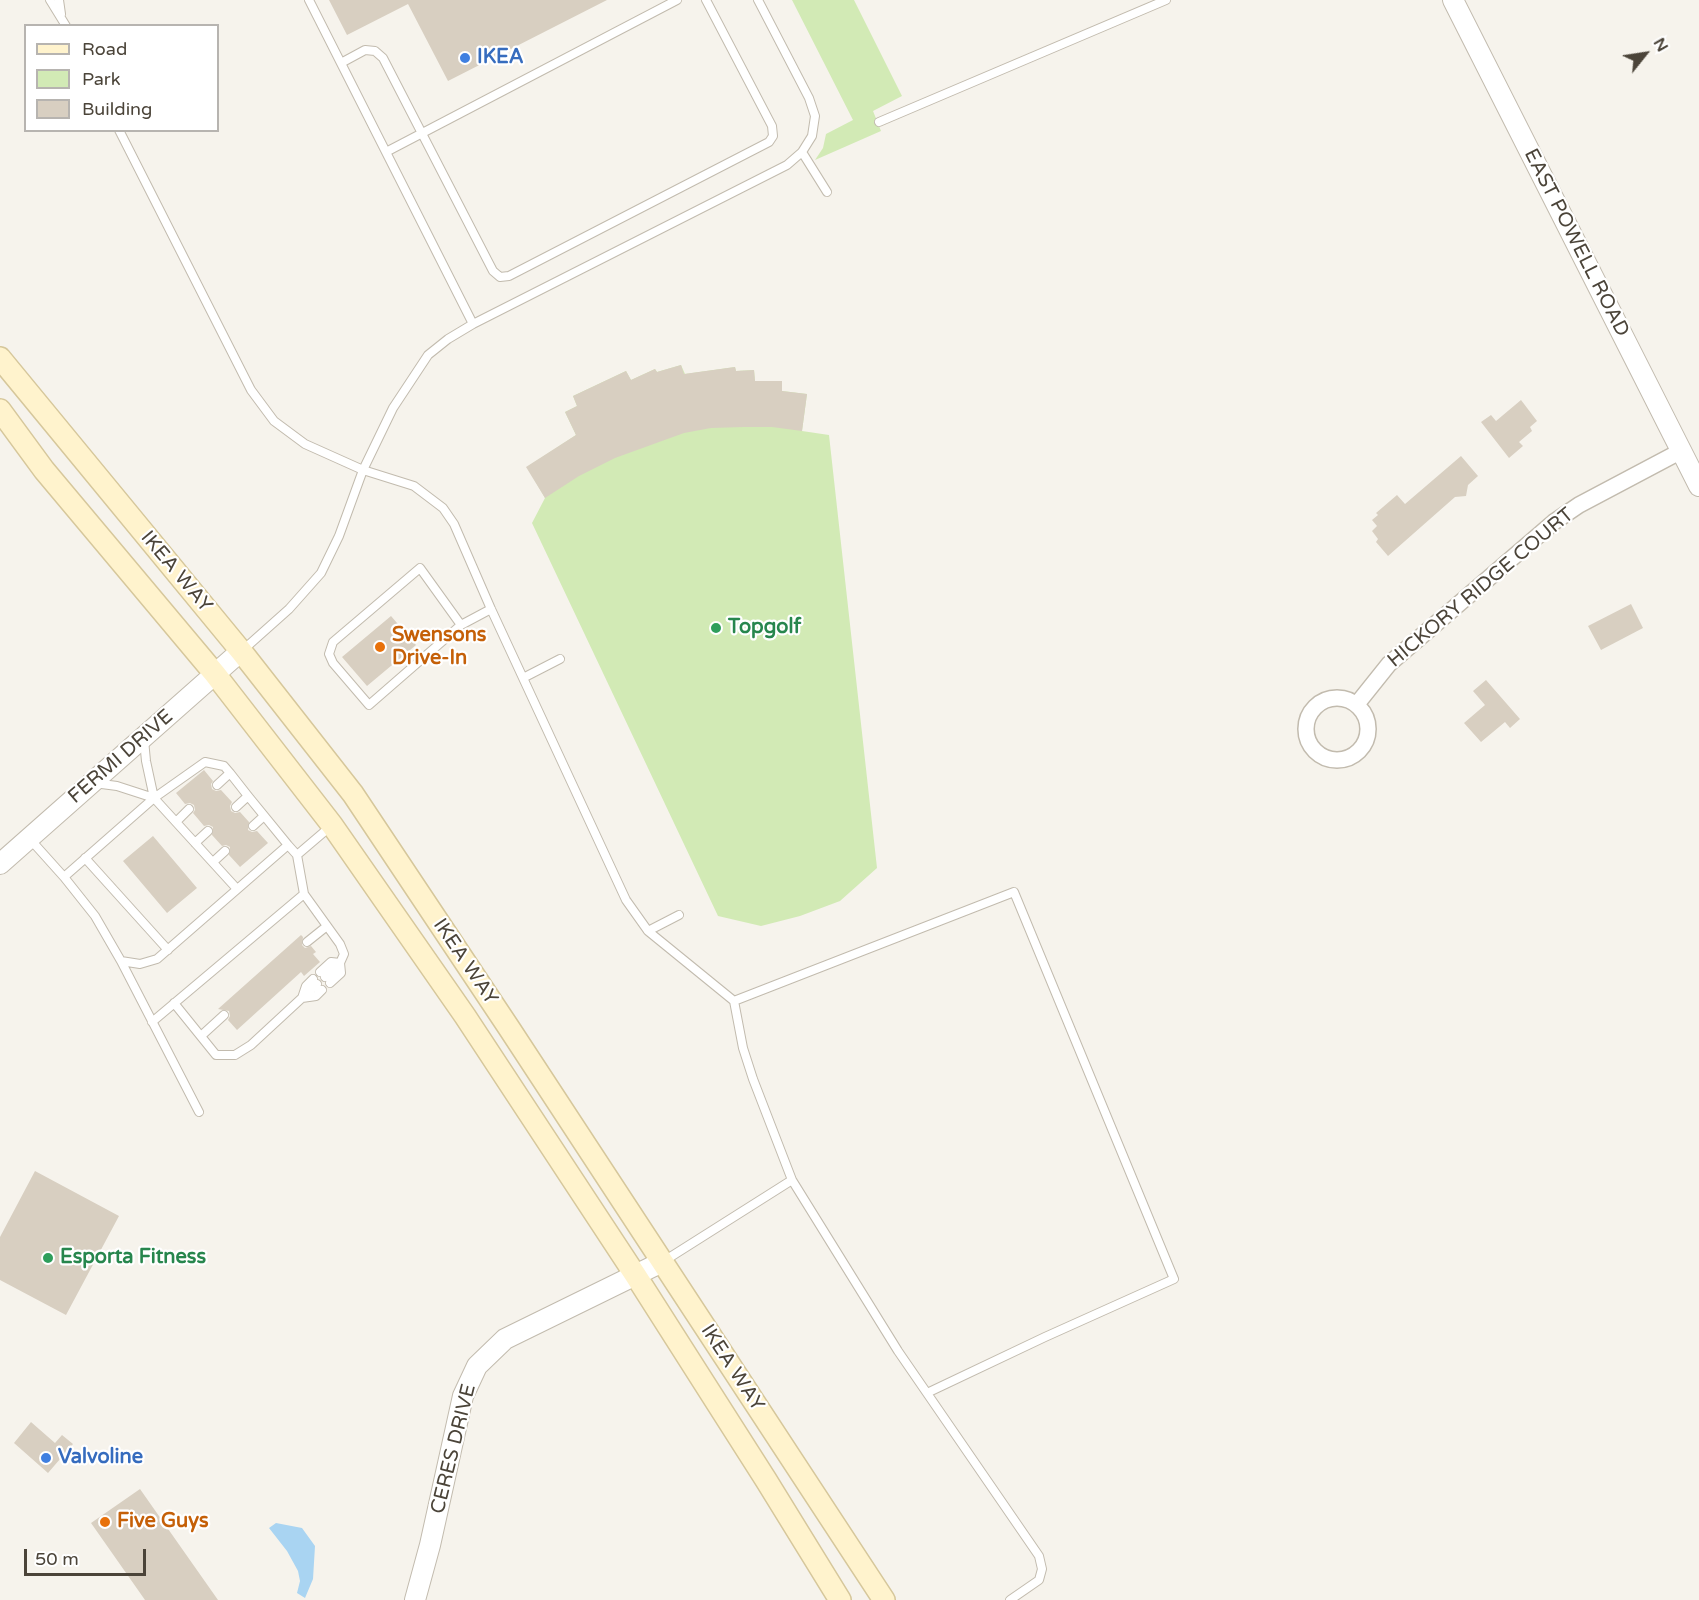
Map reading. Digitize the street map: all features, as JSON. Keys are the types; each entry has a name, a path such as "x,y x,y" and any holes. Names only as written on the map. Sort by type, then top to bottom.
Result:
{"main road":[{"name":"IKEA WAY","path":"0,358 242,651 353,794 884,1600"},
{"name":"IKEA WAY","path":"0,410 44,470 215,674 333,825 465,1016 636,1276 840,1600"}],"street":[{"name":"EAST POWELL ROAD","path":"1453,0 1699,486"},
{"name":"HICKORY RIDGE COURT","path":"1357,704 1389,664 1554,522 1579,505 1681,451"},
{"name":"FERMI DRIVE","path":"0,864 242,651"},
{"path":"1341,697 1357,704 1365,714 1369,731 1366,743 1358,752 1345,759 1333,760 1316,753 1305,731 1307,719 1313,708 1328,698 1341,697"},
{"name":"CERES DRIVE","path":"415,1600 430,1545 463,1396 477,1366 505,1339 662,1262"}],"lane":[{"path":"50,0 65,24"},
{"path":"59,0 61,15"},
{"path":"309,0 473,324"},
{"path":"386,152 677,0"},
{"path":"341,63 365,50 375,51 383,57 493,271 500,277 509,276 769,142 773,136 772,126 706,0"},
{"path":"242,651 289,609 321,573 339,536 363,470 393,408 428,355 448,339 473,324 787,165 802,152 812,135 815,116 809,98 758,0"},
{"path":"879,122 952,89 1166,0"},
{"path":"121,132 251,390 274,421 305,444 363,470 414,486 443,508 454,524 626,900 648,931 734,1001 743,1048 753,1079 792,1180 898,1351 1039,1556 1042,1569 1039,1580 1010,1600"},
{"path":"802,152 827,192"},
{"path":"461,625 420,568 333,642 329,654 333,663 369,705 461,625 491,609"},
{"path":"523,678 560,659"},
{"path":"144,739 154,798"},
{"path":"64,877 154,798 205,762 224,766 297,855 304,894 340,944 344,954 340,963 341,973 325,977 331,962 340,963"},
{"path":"217,785 230,773"},
{"path":"91,782 117,786 154,798 237,889"},
{"path":"236,807 248,796"},
{"path":"176,822 189,809"},
{"path":"253,826 264,816"},
{"path":"297,855 333,825"},
{"path":"195,843 208,831"},
{"path":"29,838 95,916 121,961 199,1112"},
{"path":"121,961 140,964 157,959 288,844"},
{"path":"213,862 225,851"},
{"path":"85,858 168,950"},
{"path":"734,1001 1014,892 1174,1279 927,1393"},
{"path":"152,1022 304,894"},
{"path":"648,931 679,915"},
{"path":"307,942 327,926"},
{"path":"174,1004 216,1055 235,1055 251,1046 318,984"},
{"path":"201,1036 224,1015"},
{"path":"662,1262 792,1180"}],"green space":[{"path":"792,0 854,0 902,96 873,111 881,131 815,160 823,148 826,134 853,120"},
{"name":"Topgolf","path":"681,365 685,374 735,367 736,371 754,370 755,381 782,381 782,391 807,394 802,431 829,435 877,868 840,901 800,916 761,926 718,916 532,523 545,498 527,467 576,435 565,412 577,406 573,396 626,371 631,380 655,369 657,372"}],"water":[{"path":"276,1523 302,1528 315,1546 313,1579 305,1598 297,1593 300,1581 298,1571 287,1551 269,1528"}],"building":[{"name":"IKEA","path":"329,0 607,0 448,81 408,4 347,35"},
{"path":"681,365 684,374 735,367 736,371 754,370 755,381 782,381 782,391 807,394 802,431 772,427 744,427 711,428 684,433 615,458 579,476 545,498 526,467 576,435 565,412 577,406 573,396 626,371 631,380 655,369 657,372"},
{"path":"1521,400 1537,421 1530,427 1532,431 1519,442 1523,446 1509,458 1481,422 1491,415 1496,421"},
{"path":"1461,456 1478,476 1468,485 1466,496 1455,497 1388,556 1376,542 1378,539 1372,531 1377,526 1372,520 1378,515 1376,513 1397,495 1405,504"},
{"path":"1631,604 1643,628 1601,650 1588,626"},
{"path":"391,616 416,645 367,686 342,657"},
{"path":"1486,680 1520,719 1510,728 1505,722 1481,742 1464,723 1485,705 1473,691"},
{"path":"204,770 213,781 212,789 221,790 232,802 231,811 240,812 249,822 248,830 257,831 268,843 240,867 229,855 230,847 222,846 212,835 213,827 204,826 193,813 194,805 185,804 176,793"},
{"path":"153,836 197,888 167,913 123,861"},
{"path":"301,935 302,945 305,948 311,946 316,952 313,954 320,962 304,976 301,972 237,1030 228,1020 229,1011 218,1009"},
{"name":"Esporta Fitness","path":"35,1171 119,1216 66,1315 0,1280 0,1237"},
{"name":"Valvoline","path":"31,1422 55,1443 62,1435 73,1444 48,1473 14,1443"},
{"path":"140,1489 218,1600 145,1600 91,1523"}],"place":[{"name":"IKEA","path":"465,58"},
{"name":"Topgolf","path":"716,628"},
{"name":"Swensons Drive-In","path":"380,647"},
{"name":"Esporta Fitness","path":"48,1258"},
{"name":"Valvoline","path":"46,1458"},
{"name":"Five Guys","path":"105,1522"}]}
